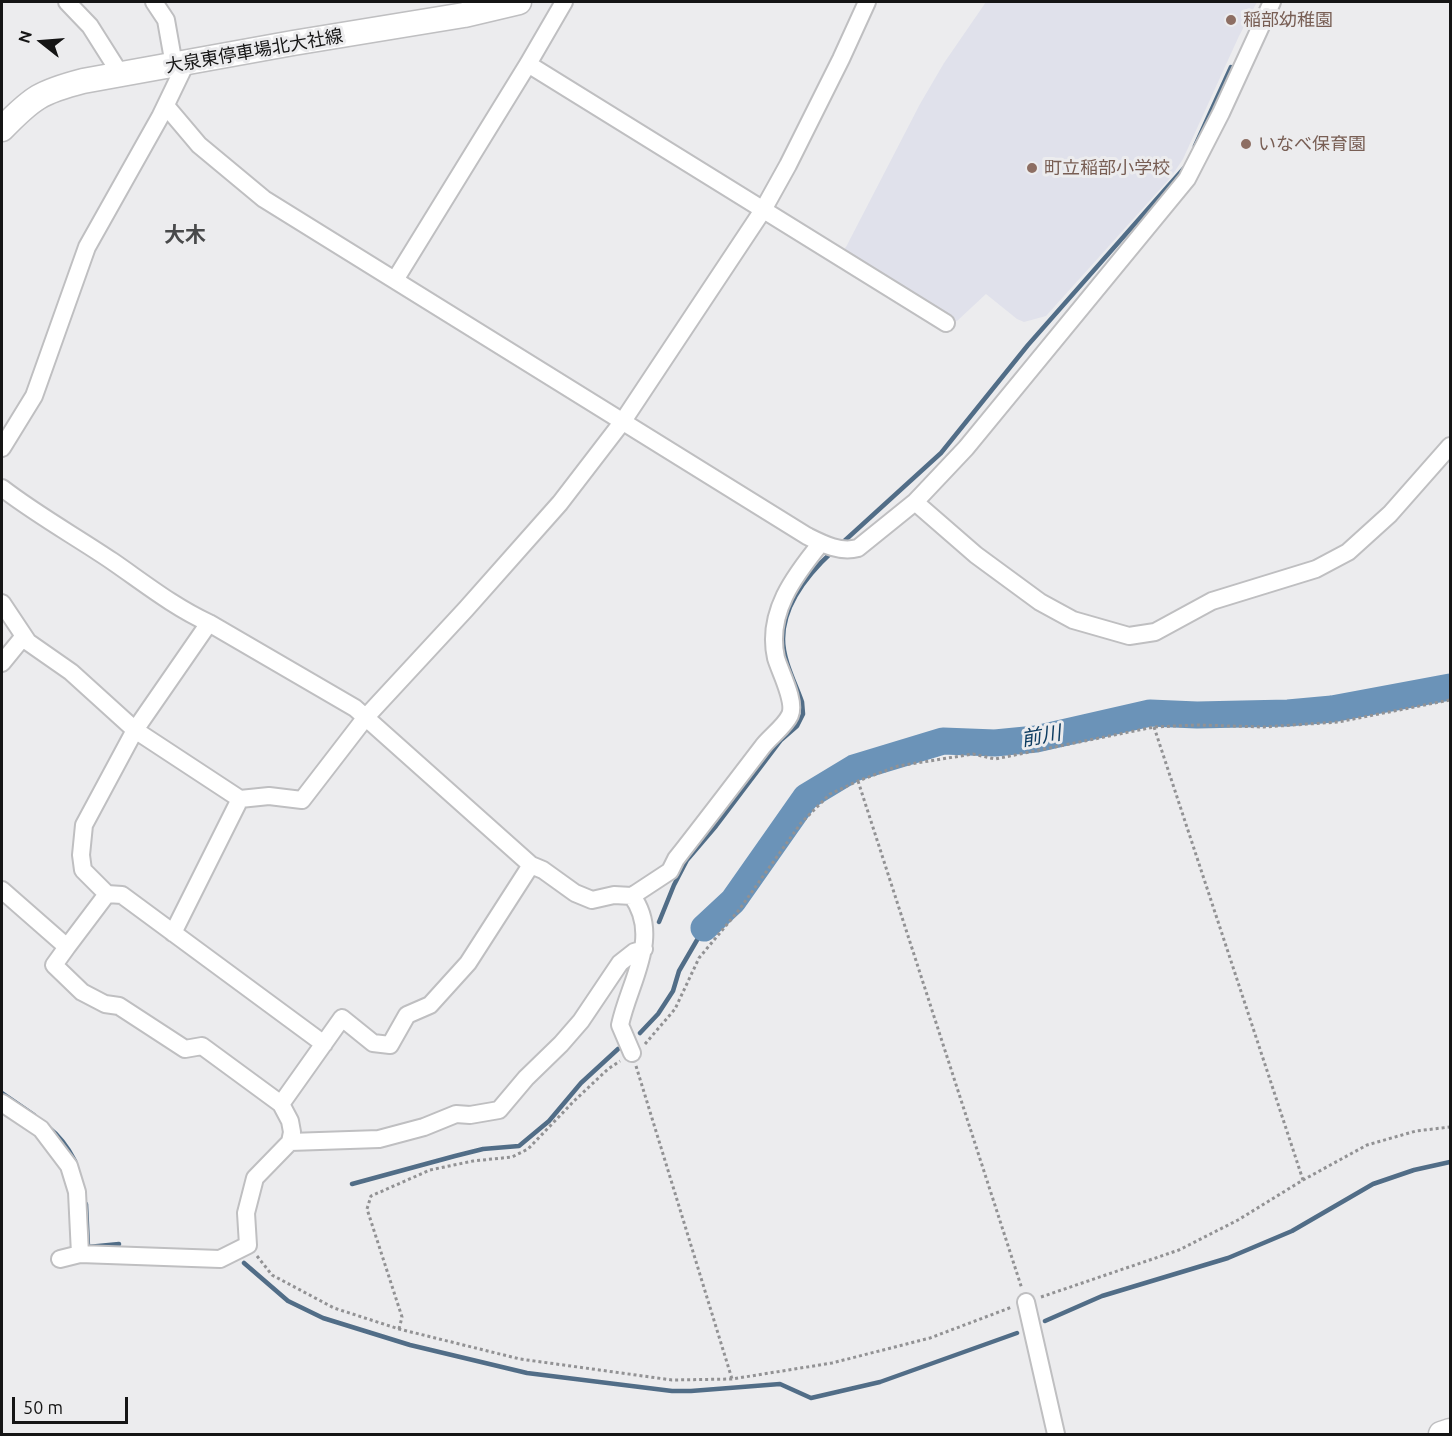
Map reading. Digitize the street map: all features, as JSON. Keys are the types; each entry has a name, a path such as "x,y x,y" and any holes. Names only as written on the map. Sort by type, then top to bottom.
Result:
{"main road":[{"name":"大泉東停車場北大社線","path":"2,129 36,97 84,81 464,15 519,2"},
{"path":"1441,1434 1450,1431"}],"street":[{"path":"67,2 90,26 121,75"},
{"path":"2,448 34,396 87,248 166,106 180,64 166,20 154,2"},
{"path":"395,280 564,2"},
{"path":"2,603 28,642 71,672 135,730 240,799 269,796 302,800 366,717 553,512 623,422 763,210 804,133 867,2"},
{"path":"166,106 199,145 264,199 623,422 833,547 858,548 915,502 966,448 1187,179 1221,113 1272,2"},
{"path":"528,64 946,323"},
{"path":"915,502 976,555 1040,602 1073,620 1129,636 1155,632 1212,601 1316,569 1347,552 1390,514 1450,446"},
{"path":"2,488 36,514 111,560 185,612 209,623 355,708 531,865 543,870 574,893 592,900 614,895 632,896 670,871 676,859 790,714 790,699 774,646 775,622 792,583 833,547"},
{"path":"209,623 135,730 84,825 81,855 83,870 107,894 122,895 324,1044"},
{"path":"2,663 24,636"},
{"path":"173,933 240,799"},
{"path":"281,1104 342,1018 374,1043 390,1045 407,1015 430,1005 468,963 531,865"},
{"path":"2,890 67,947"},
{"path":"60,1259 80,1254 219,1259 248,1245 246,1213 255,1178 290,1142 292,1132 290,1121 281,1104 202,1046 185,1049 119,1006 105,1004 82,992 54,965 107,894"},
{"path":"632,896 644,916 645,949 620,1025 632,1053"},
{"path":"290,1142 379,1139 424,1127 456,1114 470,1115 500,1110 526,1078 580,1022 620,963 634,952 645,949"},
{"path":"3,1107 41,1129 69,1166 77,1192 80,1254"},
{"path":"1026,1302 1056,1434"}],"path":[{"path":"399,1329 402,1317 367,1209 371,1196 430,1170 473,1161 512,1157 528,1149 608,1069 649,1042 675,1009 699,958 739,910 801,824 830,795 858,781 898,766 973,754 995,759 1154,727 1197,725 1264,727 1338,722 1450,700"},
{"path":"1154,727 1303,1180"},
{"path":"858,781 1026,1302"},
{"path":"632,1053 732,1379"},
{"path":"248,1245 272,1275 334,1308 399,1329 520,1359 672,1380 732,1379 832,1363 930,1338 1026,1302 1179,1250 1238,1220 1303,1180 1367,1145 1416,1131 1450,1126"}],"shaded area":[{"name":"町立稲部小学校","path":"986,2 1257,2 1183,159 1171,177 1046,316 1024,322 986,294 957,321 949,319 841,252 846,247 920,104 944,63"}],"waterway":[{"path":"1195,146 1231,67"},
{"path":"841,544 941,453 1028,345 1185,167"},
{"path":"659,922 687,860 716,826 781,740 797,726 803,714 802,702 785,655 784,626 787,614 799,590 833,551"},
{"name":"前川","path":"704,928 733,901 806,797 854,768 943,741 995,743 1036,739 1150,713 1197,715 1288,713 1332,709 1450,687"},
{"path":"640,1033 658,1014 673,991 679,971 704,928"},
{"path":"352,1184 483,1149 519,1146 549,1121 581,1083 618,1049"},
{"path":"2,1093 34,1115"},
{"path":"47,1126 63,1142 75,1161"},
{"path":"1045,1321 1102,1296 1228,1258 1292,1231 1373,1184 1414,1170 1450,1162"},
{"path":"86,1204 88,1247 119,1244"},
{"path":"244,1263 288,1301 323,1318 410,1345 527,1373 672,1391 780,1384 811,1398 880,1382 1017,1333"}],"place":[{"name":"稲部幼稚園","path":"1231,20"},
{"name":"いなべ保育園","path":"1246,144"},
{"name":"町立稲部小学校","path":"1032,168"}],"district":[{"name":"大木","path":"185,235"}]}
